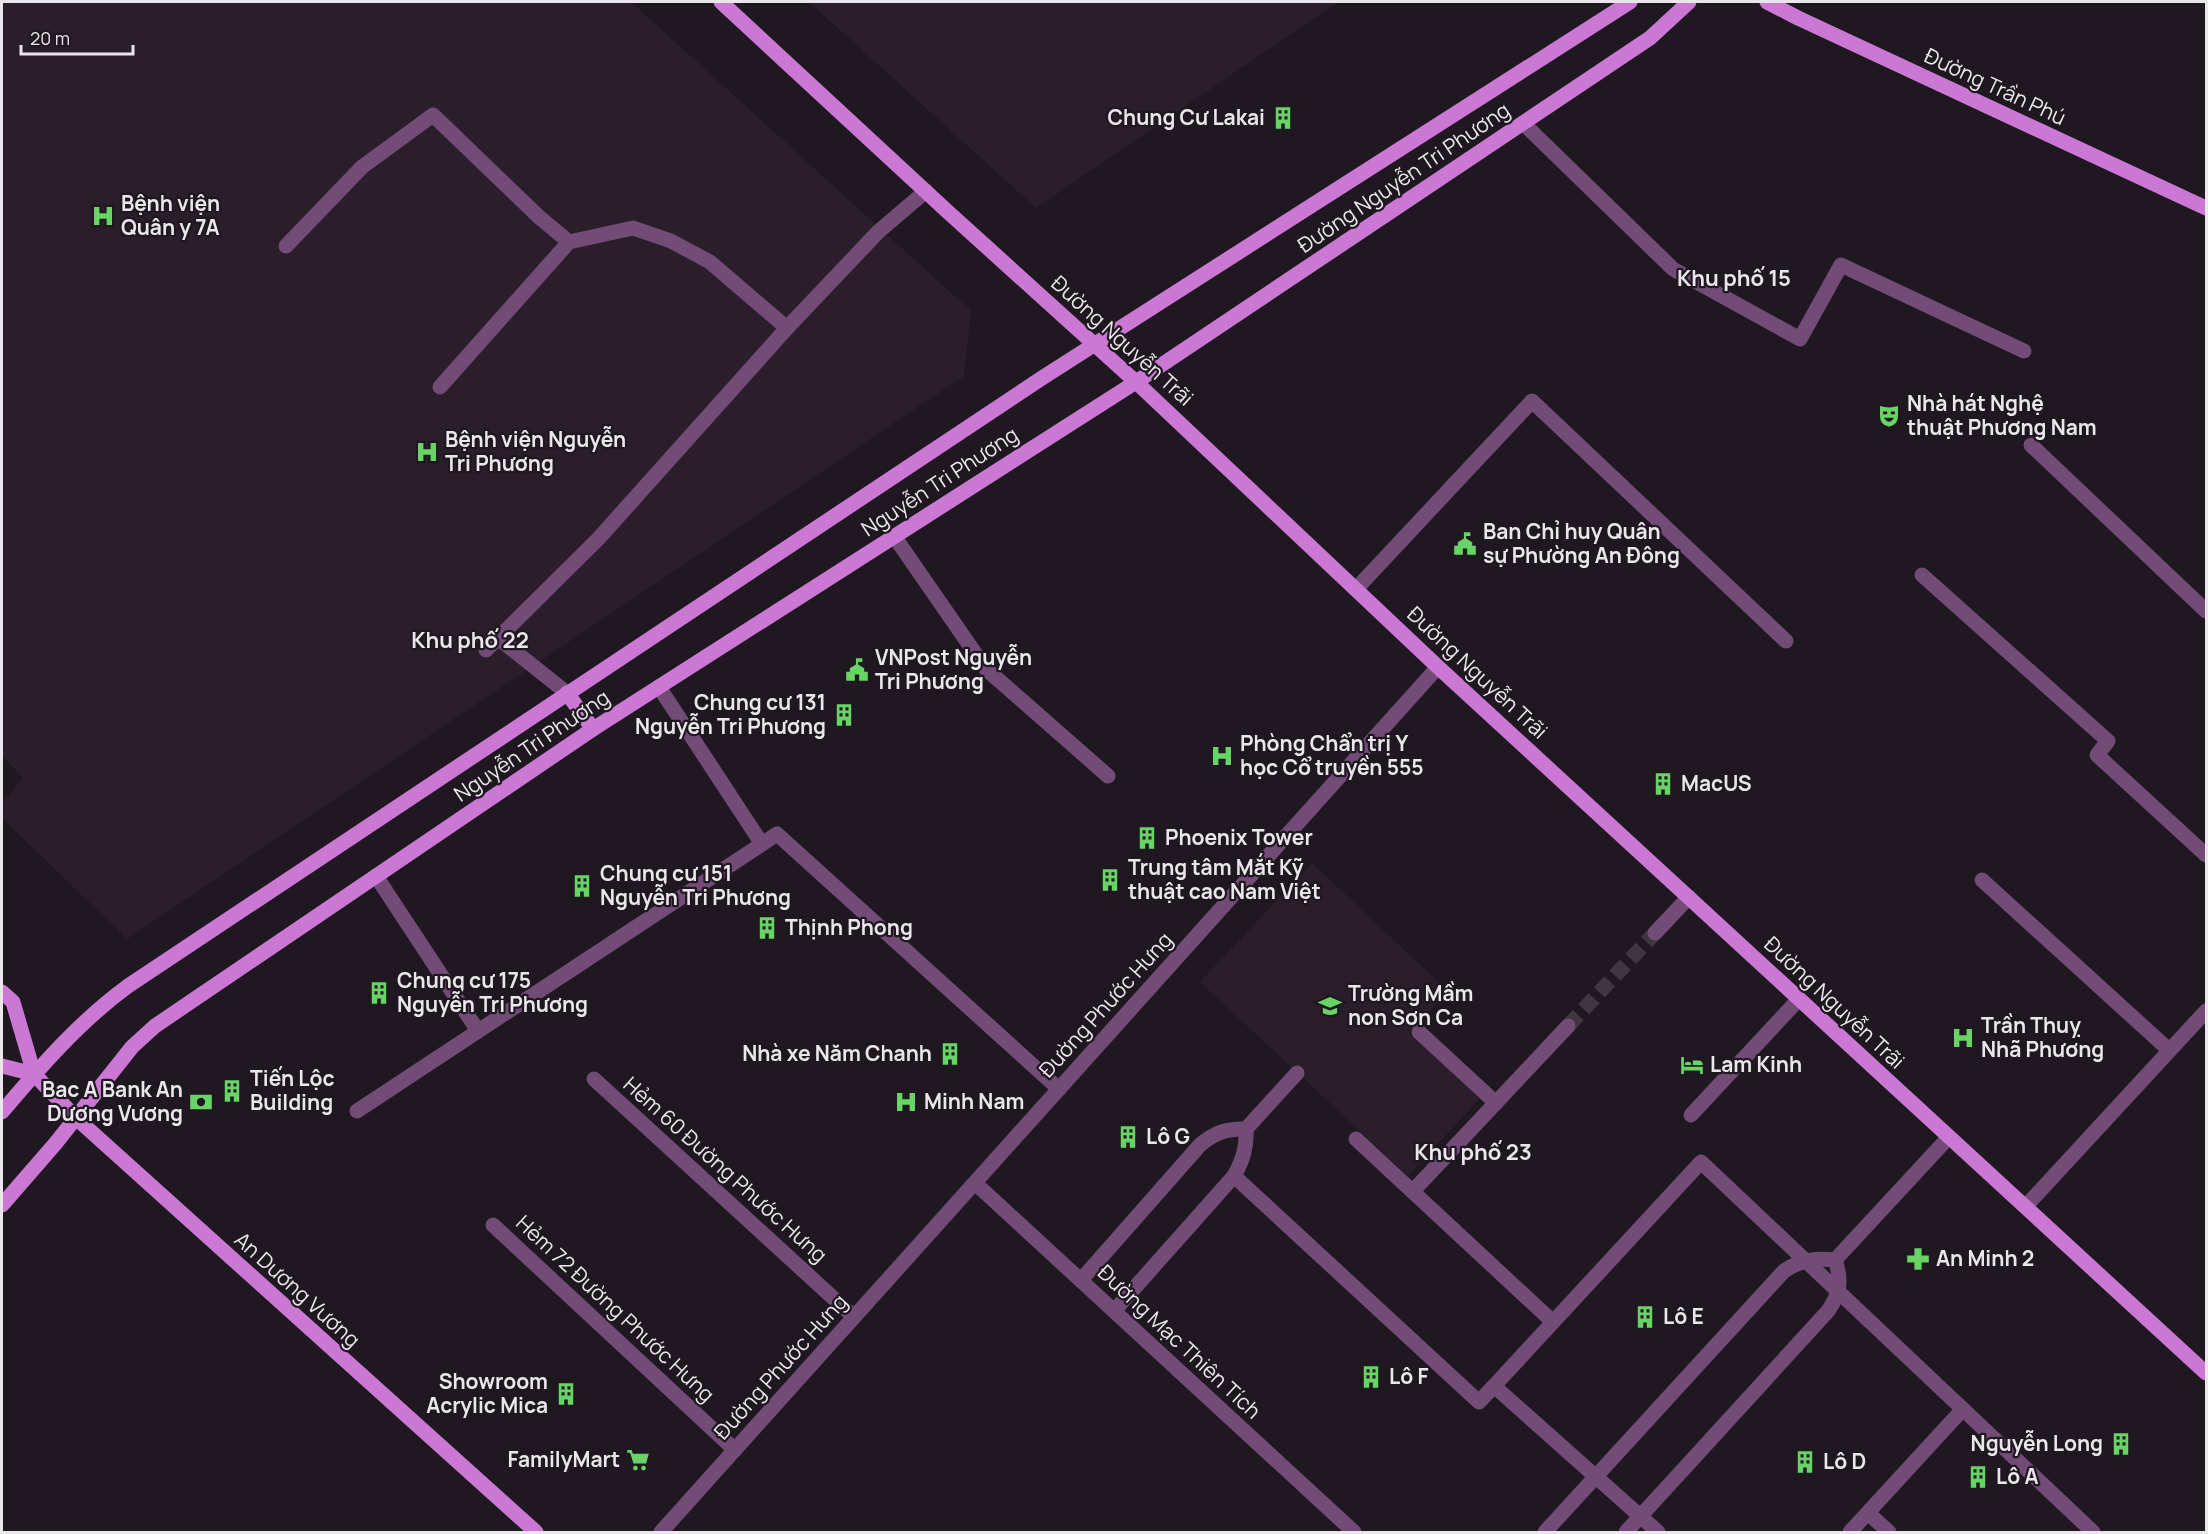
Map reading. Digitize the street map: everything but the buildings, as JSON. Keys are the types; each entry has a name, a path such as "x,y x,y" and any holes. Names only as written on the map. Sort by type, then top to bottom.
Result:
{"main road":[{"name":"Đường Nguyễn Trãi","path":"721,2 1136,382 1438,667 2206,1373"},
{"name":"Đường Nguyễn Tri Phương","path":"1094,344 1630,2"},
{"name":"Đường Nguyễn Tri Phương","path":"1136,382 1650,38 1689,2"},
{"name":"Đường Trần Phú","path":"1767,2 2206,208"},
{"name":"Nguyễn Tri Phương","path":"2,1112 34,1074 97,1009 128,986 1094,344"},
{"name":"Nguyễn Tri Phương","path":"2,1205 143,1035 593,729 1136,382"},
{"path":"567,693 593,729"},
{"name":"An Dương Vương","path":"2,992 13,1002 34,1074 76,1118 536,1533"},
{"path":"2,1066 34,1074"}],"street":[{"path":"286,246 362,167 433,115 539,217 569,242"},
{"path":"1523,123 1673,270 1800,339 1841,265 2024,351"},
{"path":"486,650 599,538 787,328 878,232 926,191"},
{"path":"440,387 569,242 633,228 671,241 710,262 787,328"},
{"path":"1356,589 1532,401 1786,641"},
{"path":"2031,445 2206,611"},
{"path":"894,536 986,669 1108,776"},
{"path":"1922,575 2108,741 2097,755 2206,855"},
{"path":"498,638 567,693"},
{"name":"Đường Phước Hưng","path":"661,1533 1438,667"},
{"path":"659,687 762,844"},
{"path":"357,1111 777,834 1059,1089"},
{"path":"376,876 478,1031"},
{"path":"1982,880 2169,1050"},
{"path":"1655,933 1689,897"},
{"path":"1691,1115 1800,999"},
{"path":"2026,1206 2206,1011"},
{"path":"1413,1191 1568,1026"},
{"path":"1419,1032 1496,1103"},
{"path":"1114,1311 1234,1176 1245,1151 1246,1129 1297,1072"},
{"name":"Hẻm 60 Đường Phước Hưng","path":"594,1079 854,1317"},
{"path":"1081,1280 1200,1145 1221,1131 1233,1128 1246,1129"},
{"path":"1835,1260 1949,1137"},
{"path":"1356,1138 1553,1322"},
{"path":"1234,1176 1479,1402 1701,1162 2093,1533"},
{"name":"Đường Mạc Thiên Tích","path":"975,1183 1354,1533"},
{"name":"Hẻm 72 Đường Phước Hưng","path":"493,1225 735,1450"},
{"path":"1545,1533 1784,1271 1798,1262 1823,1258 1835,1260"},
{"path":"1626,1533 1828,1311 1839,1291 1840,1277 1835,1260"},
{"path":"1494,1386 1658,1533"},
{"path":"1850,1533 1963,1409"},
{"path":"1868,1513 1889,1533"}],"shaded area":[{"name":"Bệnh viện Nguyễn Tri Phương","path":"2,2 631,2 971,311 964,376 127,939 2,818 2,803 23,778 2,756"},
{"path":"809,2 1338,2 1036,208"},
{"name":"Trường Mầm non Sơn Ca","path":"1312,863 1448,991 1410,1033 1480,1099 1408,1176 1200,982"}],"tunnel":[{"path":"1568,1026 1655,933"}],"place":[{"name":"Chung Cư Lakai","path":"1283,118"},
{"name":"Bệnh viện Quân y 7A","path":"103,216"},
{"name":"Nhà hát Nghệ thuật Phương Nam","path":"1889,416"},
{"name":"Bệnh viện Nguyễn Tri Phương","path":"427,452"},
{"name":"Ban Chỉ huy Quân sự Phường An Đông","path":"1465,544"},
{"name":"VNPost Nguyễn Tri Phương","path":"857,670"},
{"name":"Chung cư 131 Nguyễn Tri Phương","path":"844,715"},
{"name":"Phòng Chẩn trị Y học Cổ truyền 555","path":"1222,756"},
{"name":"MacUS","path":"1663,784"},
{"name":"Phoenix Tower","path":"1147,838"},
{"name":"Trung tâm Mắt Kỹ thuật cao Nam Việt","path":"1110,880"},
{"name":"Chung cư 151 Nguyễn Tri Phương","path":"582,886"},
{"name":"Thịnh Phong","path":"767,928"},
{"name":"Chung cư 175 Nguyễn Tri Phương","path":"379,993"},
{"name":"Trường Mầm non Sơn Ca","path":"1330,1006"},
{"name":"Trần Thuỵ Nhã Phương","path":"1963,1038"},
{"name":"Nhà xe Năm Chanh","path":"950,1054"},
{"name":"Lam Kinh","path":"1692,1065"},
{"name":"Tiến Lộc Building","path":"232,1091"},
{"name":"Bac A Bank An Dương Vương","path":"201,1102"},
{"name":"Minh Nam","path":"906,1102"},
{"name":"Lô G","path":"1128,1137"},
{"name":"An Minh 2","path":"1918,1259"},
{"name":"Lô E","path":"1645,1317"},
{"name":"Lô F","path":"1371,1377"},
{"name":"Showroom Acrylic Mica","path":"566,1394"},
{"name":"Nguyễn Long","path":"2121,1444"},
{"name":"FamilyMart","path":"638,1460"},
{"name":"Lô D","path":"1805,1462"},
{"name":"Lô A","path":"1978,1477"}],"district":[{"name":"Khu phố 15","path":"1734,278"},
{"name":"Khu phố 22","path":"470,640"},
{"name":"Khu phố 23","path":"1473,1152"}]}
